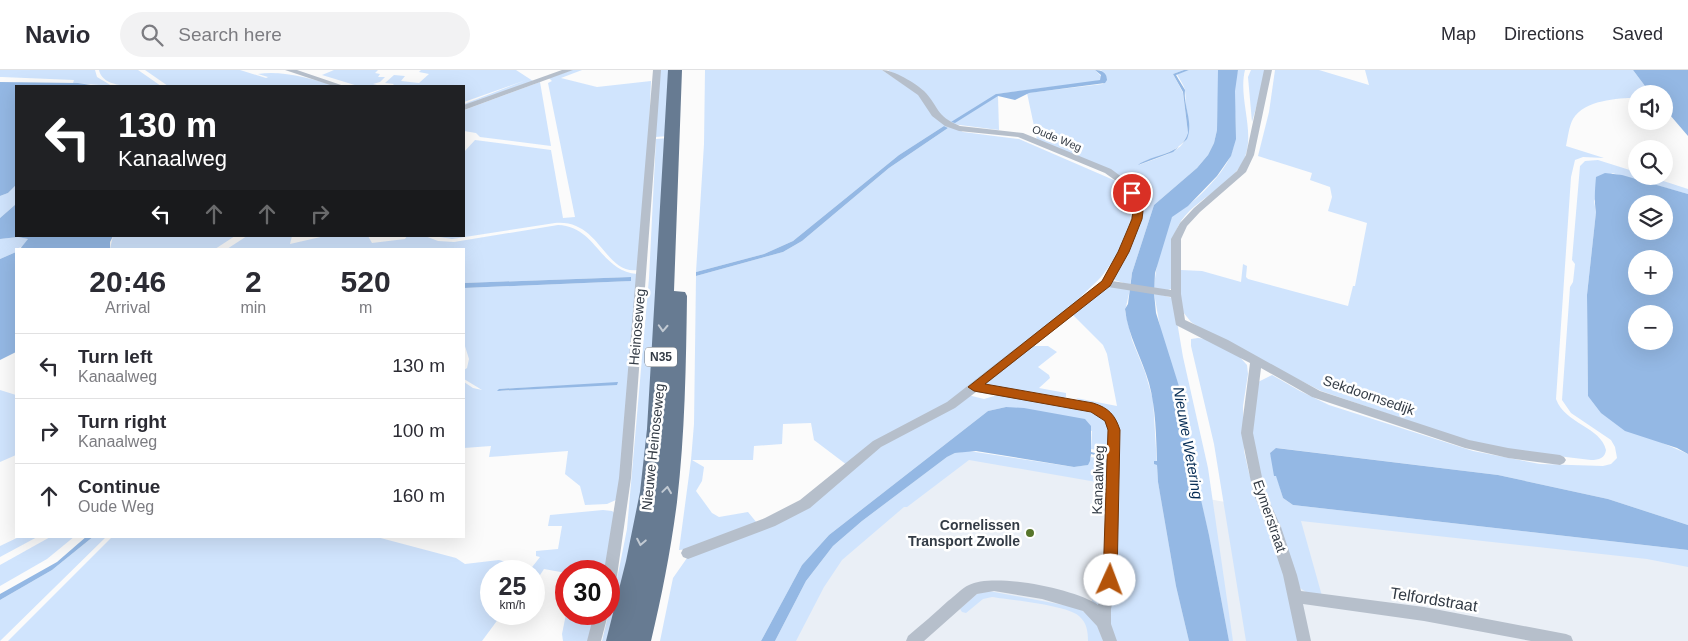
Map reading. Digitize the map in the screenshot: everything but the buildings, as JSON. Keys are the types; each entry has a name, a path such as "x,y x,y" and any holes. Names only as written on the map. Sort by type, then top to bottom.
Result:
{"highway":[{"name":"Nieuwe Heinoseweg","path":"619,641 638,560 651,492 658,429 675,70"},
{"name":"Nieuwe Heinoseweg","path":"638,641 662,521 674,415 686,70"}],"street":[{"path":"289,70 337,85"},
{"path":"465,108 570,70"},
{"name":"Heinoseweg","path":"613,560 624,487 657,70"},
{"name":"Oude Weg","path":"886,70 921,93 938,117 948,124 959,128 1005,132 1025,137 1108,171 1127,185 1137,207 1137,219 1111,284"},
{"path":"688,553 770,522 805,504 877,444 942,411 1111,284 1171,293 1176,239 1179,232 1197,210 1241,172 1250,155 1268,70"},
{"name":"Sekdoornsedijk","path":"1171,293 1180,318 1316,394 1469,445 1508,453 1560,460"},
{"name":"Eymerstraat","path":"1256,361 1247,425 1248,441 1259,492 1274,527 1295,597 1304,641"},
{"name":"Kanaalweg","path":"974,387 1093,408 1103,412 1112,422 1114,430 1110,580 1104,609 1104,624"},
{"path":"913,641 972,590 986,585 995,585 1078,601 1093,610 1104,624 1110,641"},
{"name":"Telfordstraat","path":"1295,597 1424,614 1566,641"},
{"path":"594,641 598,625"}],"shaded area":[{"path":"0,70 95,70 97,77 110,85 73,83 74,80 0,77"},
{"path":"99,70 138,70 160,85 121,85 102,77"},
{"path":"145,70 240,70 266,78 276,73 287,74 332,85 167,85"},
{"path":"334,70 378,70 375,73 380,74 378,77 385,77 380,82 373,84 377,85 355,85 322,75"},
{"path":"421,70 516,70 533,81 465,107 465,104 526,80 465,102 465,85 393,85 385,83 394,75 405,76 401,81 419,83 429,74 419,72"},
{"path":"572,70 582,70 561,78 597,87 651,81 649,129 637,270 626,269 617,264 592,237 582,229 570,224 555,223 465,237 465,151 475,140 551,150 563,218 575,217 548,83 552,81 549,78"},
{"path":"659,70 672,70 669,136 655,137"},
{"path":"705,70 882,70 918,94 931,113 963,132 1019,139 1116,181 1126,189 1122,201 1131,202 1131,212 1127,232 1118,252 1101,277 1069,311 959,397 847,465 814,440 811,423 783,424 782,444 754,446 753,460 692,460 704,467 702,481 696,491 712,513 719,517 748,512 757,523 690,549 679,550 694,424 696,276 783,252 802,241 889,168 948,128 944,126 899,155 793,241 764,254 696,272 704,144"},
{"path":"888,70 1095,70 1102,77 1100,80 1092,82 996,94 998,96 999,130 952,124 943,119 923,93"},
{"path":"1101,70 1184,70 1173,74 1183,93 1188,132 1189,121 1185,89 1177,74 1189,70 1219,70 1217,130 1214,143 1208,155 1197,168 1154,205 1132,273 1130,285 1111,279 1139,216 1126,181 1037,140 1027,93 1103,84 1107,78","holes":["1187,135 1185,141 1172,152 1139,165 1173,150 1179,146"]},
{"path":"1238,70 1245,70 1243,92 1248,125 1248,147 1245,157 1231,178 1200,202 1182,220 1174,236 1173,243 1173,288 1168,290 1154,289 1157,262 1171,218 1193,202 1205,190 1217,177 1230,157 1234,146 1236,124 1234,92"},
{"path":"1251,70 1264,70 1264,80 1252,122 1248,77"},
{"path":"1275,70 1319,70 1369,85 1365,70 1633,70 1644,85 1628,85 1628,98 1602,101 1578,113 1573,119 1566,146 1604,158 1583,157 1575,160 1571,177 1556,399 1567,414 1603,442 1606,450 1603,457 1591,460 1499,449 1447,434 1321,391 1209,334 1191,322 1183,312 1180,291 1181,270 1202,271 1241,282 1243,264 1247,266 1246,277 1248,279 1348,306 1353,286 1355,286 1367,223 1328,211 1332,197 1330,187 1310,180 1312,173 1258,156 1269,112"},
{"path":"267,73 276,73 268,77 258,74"},
{"path":"540,82 551,146 480,137 476,133 465,131 465,110"},
{"path":"669,138 651,441 620,600 620,564 627,529 649,278 656,139"},
{"path":"1598,160 1628,169 1628,177 1612,173 1594,201 1596,212 1587,295 1588,396 1658,441 1688,454 1688,525 1608,499 1498,475 1277,448 1270,453 1283,498 1293,505 1688,550 1688,567 1647,559 1301,521 1322,596 1306,592 1300,588 1264,492 1252,438 1258,382 1272,375 1329,405 1473,451 1540,464 1603,466 1611,464 1617,458 1615,447 1611,440 1571,413 1562,400 1570,287 1573,282 1575,264 1572,260 1580,166 1585,161"},
{"path":"1673,184 1688,189 1688,194 1655,185"},
{"path":"15,186 15,205 0,218 0,196 8,193"},
{"path":"558,225 571,227 590,240 614,265 625,271 637,274 618,499 607,504 585,505 580,486 565,474 568,451 489,457 491,446 465,448 465,383 473,388 482,390 465,380 465,369 469,359 465,346 465,288 630,281 631,277 465,283 465,248 229,248 245,237 292,237 290,244 321,237 369,237 372,243 405,239 406,237 428,237 438,241 454,242","holes":["617,383 617,384 501,391 499,389"]},
{"path":"18,237 28,239 24,246 15,248 15,252 0,259 0,239"},
{"path":"113,237 233,237 217,248 110,248"},
{"path":"440,237 465,237 452,239"},
{"path":"1109,286 1130,289 1125,311 1132,340 1145,372 1153,400 1158,482 1176,586 1189,641 1116,641 1110,622 1117,426 1076,398 1117,406 1107,354 1103,345 1072,314"},
{"path":"1154,293 1173,298 1183,357 1208,468 1233,641 1229,641 1209,535 1193,468 1197,468 1193,465 1183,399 1161,333"},
{"path":"1191,339 1207,339 1237,354 1247,365 1248,374 1243,406 1244,451 1249,473 1282,568 1298,641 1246,641 1214,444 1191,346"},
{"path":"1030,346 1048,346 1057,352 1038,367 1049,375 1050,378 1039,388 1066,393 1066,397 1061,399 985,386 984,381"},
{"path":"0,390 15,395 15,455 0,462"},
{"path":"968,395 984,399 994,396 1017,396 1092,410 1109,423 1110,452 1091,449 1092,431 1006,407 988,411 829,535 802,565 761,641 660,641 673,578 687,558 769,526 865,456"},
{"path":"969,451 1074,467 1087,465 1091,457 1110,460 1107,578 1098,608 1092,602 1093,586 1095,584 1095,575 1104,576 1108,484 969,460 907,507 904,507 842,560 824,587 796,641 775,641 806,581 833,546 862,521 947,457 955,453"},
{"path":"964,456 1254,507 1688,555 1688,641 790,641 830,566"},
{"path":"603,510 612,511 617,515 609,560 555,560 555,571 545,569 545,560 538,560 540,557 536,556 536,551 558,549 562,526 548,526 550,515"},
{"path":"17,538 35,538 0,557 0,546"},
{"path":"48,538 73,538 47,559 0,586 0,565"},
{"path":"92,538 105,538 0,641 0,600 52,570"},
{"path":"111,538 381,538 456,558 465,564 480,562 480,625 494,625 482,641 8,641"},
{"path":"989,591 1079,608 1096,622 1103,641 1088,641 1084,622 1079,616 1073,612 1051,606 992,597 983,599 966,613 962,612 960,609 977,594"},
{"path":"564,625 594,625 590,641 563,641"},
{"path":"606,625 615,625 612,641 602,641"}],"water":[{"path":"1095,70 1102,71 1105,74 1107,80 1105,83 1029,93 1015,100 998,96 955,123 951,122 996,94 1100,80 1101,75"},
{"path":"1189,70 1176,75 1185,90 1185,102 1189,120 1189,133 1187,139 1173,152 1138,165 1173,150 1184,141 1188,133 1183,92 1173,74"},
{"name":"Nieuwe Wetering","path":"1218,70 1238,70 1235,91 1236,139 1231,156 1217,176 1188,206 1172,217 1155,273 1156,313 1183,399 1193,465 1197,468 1194,469 1209,535 1229,641 1189,641 1176,586 1158,482 1157,465 1154,464 1154,461 1157,461 1151,393 1132,338 1125,309 1128,304 1132,273 1154,205 1197,168 1208,155 1214,143 1217,130"},
{"path":"1633,70 1688,70 1688,136 1673,118 1673,85 1644,85"},
{"path":"0,82 78,83 91,85 15,85 15,186 8,193 0,196"},
{"path":"944,126 948,128 889,168 802,241 783,252 696,276 696,272 764,254 793,241 899,155"},
{"path":"1605,173 1628,177 1628,185 1657,185 1688,194 1688,454 1677,448 1625,431 1601,413 1588,396 1587,295 1596,212 1596,177"},
{"path":"15,205 15,237 18,237 0,239 0,218"},
{"path":"18,237 112,237 110,248 21,248 28,239"},
{"path":"15,252 15,352 0,360 0,259"},
{"path":"631,277 631,281 465,288 465,283"},
{"path":"618,382 617,385 497,391 499,389"},
{"path":"1006,407 1024,408 1085,419 1091,426 1091,452 1095,453 1095,455 1091,454 1088,465 1074,467 976,451 955,453 947,457 862,521 833,546 806,581 775,641 761,641 802,565 829,535 988,411"},
{"path":"1276,448 1498,475 1608,499 1688,525 1688,550 1293,505 1283,498 1276,476 1274,476 1270,453"},
{"path":"85,538 92,538 52,570 0,600 0,594 57,562"}],"place":[{"name":"Cornelissen Transport Zwolle","path":"1030,533"}],"route":[{"path":"1110,580 1114,430 1110,418 1103,412 1093,408 974,387 1106,283 1124,252 1137,219 1138,211 1132,193"}]}
